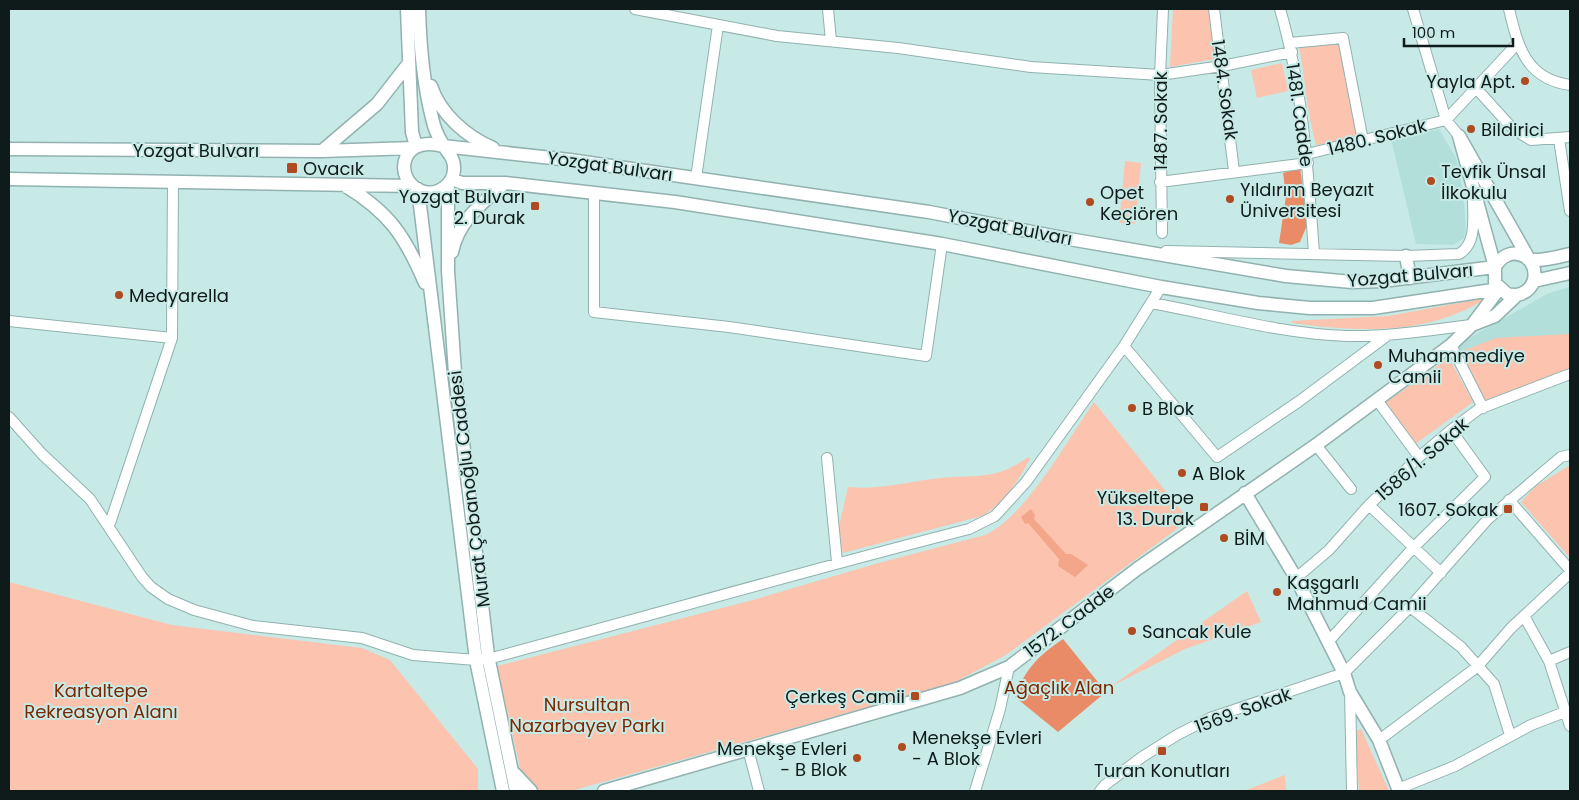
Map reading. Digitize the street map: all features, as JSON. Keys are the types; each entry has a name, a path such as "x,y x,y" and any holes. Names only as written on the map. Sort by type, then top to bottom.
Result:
{"main road":[{"path":"407,9 412,132 415,147"},
{"path":"420,9 421,57 432,116 443,146 451,154 454,162 450,182 435,192 415,188 406,176 404,168 406,159 415,147 429,142 443,146"},
{"path":"421,57 432,90 440,105 451,118 467,133 484,144 502,152"},
{"path":"322,151 377,104 409,63"},
{"path":"1459,136 1494,267 1494,280 1499,289 1472,325"},
{"path":"1459,136 1534,269 1534,280 1527,291 1517,295 1495,316 1472,325"},
{"name":"Yozgat Bulvarı","path":"443,146 696,178 929,212 1138,251 1286,276 1352,282 1410,278 1494,267 1503,256 1510,254 1518,254 1529,260 1567,255"},
{"name":"Yozgat Bulvarı","path":"9,149 322,151 415,147"},
{"name":"Yozgat Bulvarı","path":"9,179 342,184 415,188"},
{"name":"Yozgat Bulvarı","path":"450,182 505,183 675,202 942,244 1161,287 1258,303 1347,309 1421,302 1499,289 1507,294 1517,295"},
{"name":"Murat Çobanoğlu Caddesi","path":"450,182 448,272 455,373 482,660 516,791"},
{"path":"448,272 454,244 461,227 474,210 505,183"},
{"path":"342,184 365,197 383,213 405,239 431,298"},
{"name":"Murat Çobanoğlu Caddesi","path":"415,188 482,660 503,791"},
{"path":"1567,255 1559,262 1561,269 1569,273"},
{"path":"1406,256 1410,278"},
{"path":"1534,280 1569,273"},
{"name":"1572. Cadde","path":"604,791 960,688 1009,667 1077,614 1377,400 1451,345 1472,325"},
{"path":"1245,493 1296,578 1344,673 1350,692 1379,740 1399,790"},
{"path":"511,767 526,789 531,791"}],"street":[{"path":"635,9 777,36 898,48 1031,67 1160,75 1222,66 1291,47 1343,38 1363,141"},
{"path":"828,9 831,41"},
{"name":"1487. Sokak","path":"1162,233 1160,75 1163,9"},
{"name":"1484. Sokak","path":"1214,9 1234,171"},
{"name":"1481. Cadde","path":"1280,9 1291,47 1307,159 1314,253"},
{"path":"1413,9 1446,120 1459,136"},
{"path":"1509,9 1517,44 1540,76 1554,82 1570,85"},
{"path":"696,178 718,25"},
{"path":"1446,120 1517,44"},
{"path":"1475,87 1514,128 1531,140 1570,138"},
{"name":"1480. Sokak","path":"1160,182 1307,159 1363,141 1446,120"},
{"path":"1559,139 1570,211"},
{"path":"109,526 172,338 173,182"},
{"path":"594,193 594,312 729,326 926,356 942,244"},
{"path":"1138,251 1406,256 1448,255 1464,251 1470,243 1473,231 1474,193"},
{"path":"9,417 42,454 90,499 151,587 168,599 194,610 266,628 362,638 405,653 482,660 712,599 837,562 969,529 995,516 1026,482 1124,346 1161,287"},
{"path":"1152,303 1296,331 1345,336 1388,336 1472,325"},
{"path":"9,321 172,338"},
{"path":"1124,346 1217,457 1298,402 1388,336"},
{"path":"1451,345 1483,408"},
{"name":"1586/1. Sokak","path":"1296,578 1329,550 1368,505 1451,430 1483,408 1570,374"},
{"path":"1377,400 1419,457"},
{"path":"1328,642 1414,548 1485,477 1451,430"},
{"path":"1316,445 1351,489"},
{"path":"1344,673 1410,607 1488,519 1509,500 1567,457"},
{"path":"827,458 837,562"},
{"path":"1379,740 1477,667 1524,616 1570,572 1509,500"},
{"path":"1368,505 1441,573"},
{"path":"1410,607 1462,647 1477,667 1494,684 1510,735"},
{"path":"1524,616 1548,661 1570,726"},
{"path":"1548,661 1570,652"},
{"path":"975,791 1000,709 1009,667"},
{"name":"1569. Sokak","path":"1100,791 1105,785 1142,757 1176,735 1210,718 1309,687 1344,673"},
{"path":"1350,692 1352,791"},
{"path":"1399,790 1455,766 1510,735 1565,712"},
{"path":"748,749 759,791"}],"shaded area":[{"name":"Tevfik Ünsal İlkokulu","path":"1439,129 1456,158 1463,190 1466,229 1464,238 1454,245 1416,244 1391,139"},
{"path":"1570,287 1570,368 1484,401 1457,345 1549,293"},
{"path":"1031,509 1035,515 1034,519 1066,554 1071,554 1088,565 1075,577 1058,566 1059,559 1028,523 1025,524 1021,517"}],"green space":[{"path":"1173,9 1208,9 1215,59 1170,67"},
{"path":"1340,43 1357,138 1316,145 1308,108 1299,45"},
{"path":"1282,63 1288,91 1257,98 1251,70"},
{"path":"1125,161 1141,163 1135,224 1119,223"},
{"path":"1300,168 1308,223 1300,242 1291,245 1279,243 1286,196 1283,173"},
{"path":"1486,298 1464,310 1441,319 1417,325 1392,328 1341,328 1292,323 1291,321 1388,316"},
{"path":"1569,334 1570,368 1484,401 1460,352 1496,338"},
{"path":"1449,358 1473,402 1414,445 1385,403"},
{"name":"Nursultan Nazarbayev Parkı","path":"1094,402 1189,520 1006,655 953,683 571,791 542,791 531,786 526,780 521,772 497,666 753,600 875,564 985,535 1000,526 1030,495 1059,456"},
{"path":"1028,457 1030,459 1010,491 997,505 982,516 843,553 838,531 848,487 880,487 946,477 993,474 1004,471"},
{"path":"1570,465 1570,558 1521,502 1536,486"},
{"name":"Kartaltepe Rekreasyon Alanı","path":"9,582 172,625 362,648 390,660 478,769 478,791 9,791"},
{"name":"Ağaçlık Alan","path":"1247,591 1261,622 1185,649 1110,687"},
{"name":"Ağaçlık Alan","path":"1063,639 1106,692 1058,732 1015,697 1028,670 1046,651"},
{"path":"1361,729 1389,791 1359,791 1355,731"},
{"path":"1285,775 1286,791 1244,791"}],"place":[{"name":"Yayla Apt.","path":"1525,81"},
{"name":"Bildirici","path":"1471,129"},
{"name":"Ovacık","path":"292,168"},
{"name":"Tevfik Ünsal İlkokulu","path":"1431,181"},
{"name":"Yıldırım Beyazıt Üniversitesi","path":"1230,199"},
{"name":"Opet Keçiören","path":"1090,202"},
{"name":"Yozgat Bulvarı 2. Durak","path":"535,206"},
{"name":"Medyarella","path":"119,295"},
{"name":"Muhammediye Camii","path":"1378,365"},
{"name":"B Blok","path":"1132,408"},
{"name":"A Blok","path":"1182,473"},
{"name":"Yükseltepe 13. Durak","path":"1204,507"},
{"name":"1607. Sokak","path":"1508,509"},
{"name":"BİM","path":"1224,538"},
{"name":"Kaşgarlı Mahmud Camii","path":"1277,592"},
{"name":"Sancak Kule","path":"1132,631"},
{"name":"Çerkeş Camii","path":"915,696"},
{"name":"Menekşe Evleri - A Blok","path":"902,747"},
{"name":"Turan Konutları","path":"1162,751"},
{"name":"Menekşe Evleri - B Blok","path":"857,758"}]}
